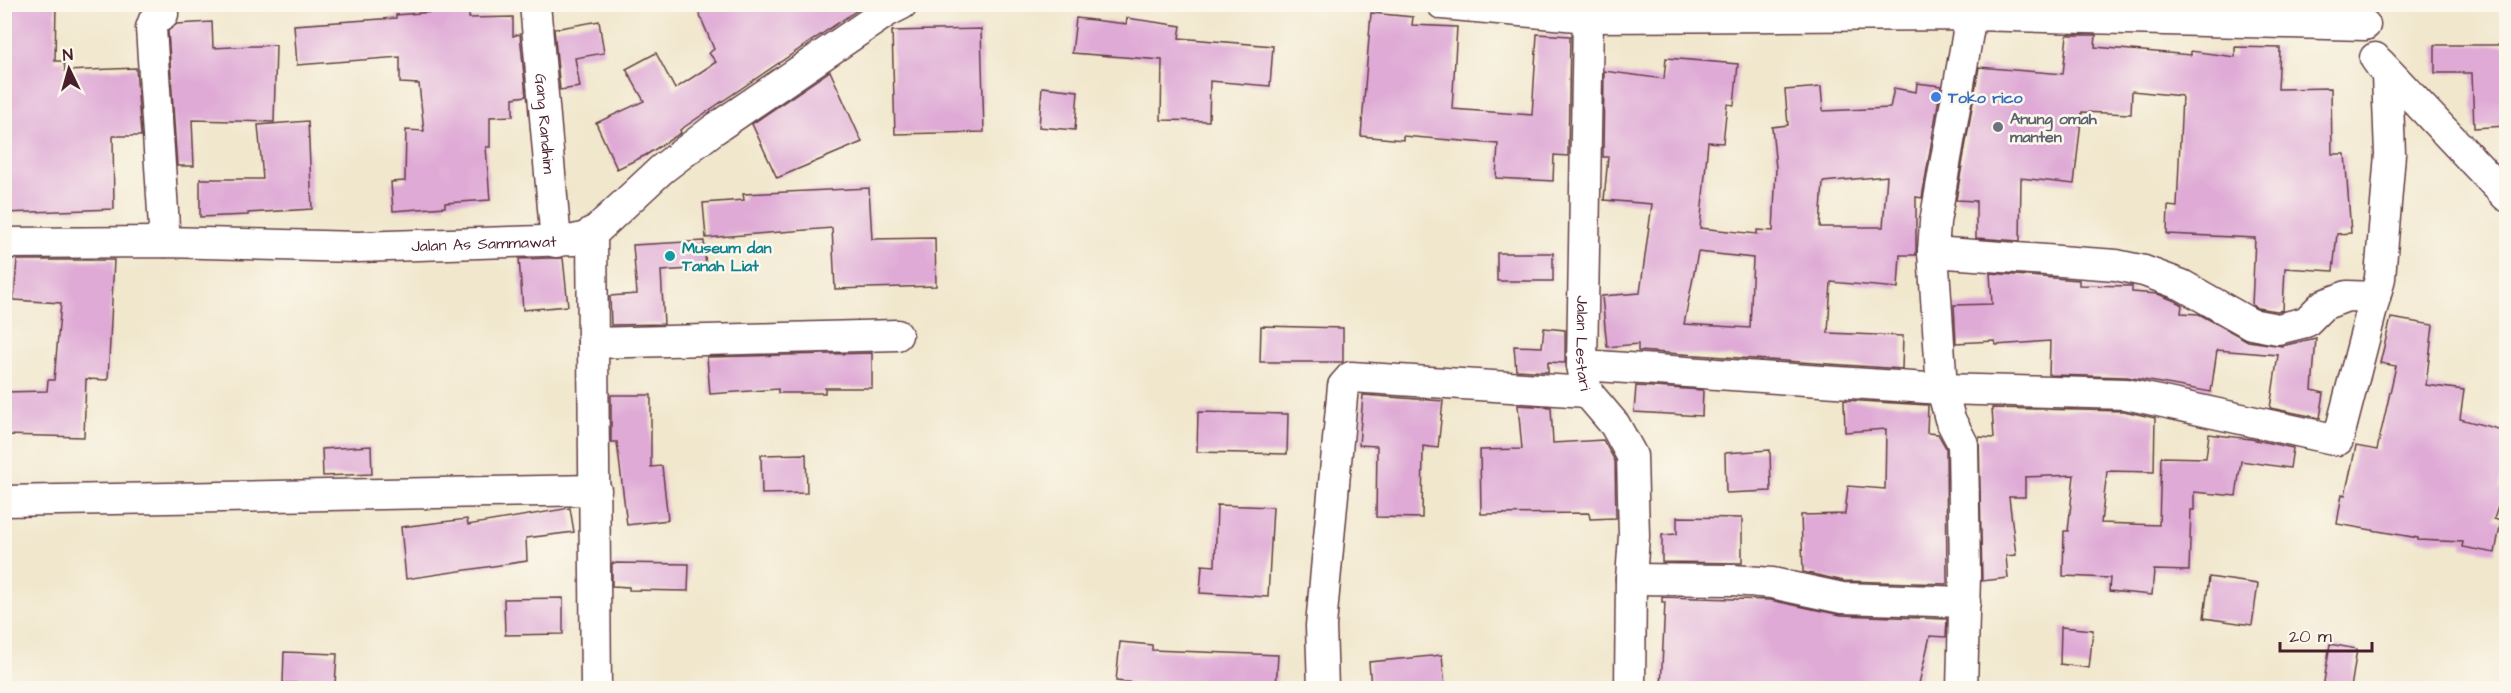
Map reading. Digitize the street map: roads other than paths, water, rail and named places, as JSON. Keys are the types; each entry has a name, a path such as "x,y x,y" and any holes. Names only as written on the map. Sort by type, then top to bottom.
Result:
{"street":[{"path":"158,4 163,14 154,20 151,28 165,242"},
{"name":"Gang Randhim","path":"535,4 555,242"},
{"path":"1323,688 1321,626 1323,603 1343,386 1351,377 1584,378 2126,394 2338,440 2380,278 2390,154 2386,75 2368,45 2364,15 1588,16 1442,4"},
{"name":"Jalan As Sammawat","path":"4,243 165,242 358,247 555,242 590,236 662,169 713,130 892,7"},
{"path":"1962,688 1965,602 1963,444 1950,419 1942,389 1933,252 1935,222 1971,15"},
{"name":"Jalan Lestari","path":"1588,16 1584,378 1632,456 1634,536 1631,579 1630,688"},
{"path":"2375,58 2506,196"},
{"path":"592,232 596,688"},
{"path":"1933,252 2116,265 2144,271 2182,285 2225,312 2251,324 2278,328 2306,322 2323,305 2347,296 2375,297"},
{"path":"593,343 897,335"},
{"path":"4,501 596,490"},
{"path":"1631,579 1733,580 1772,584 1842,598 1965,602"}],"place":[{"name":"Toko rico","path":"1936,97"},
{"name":"Anung omah manten","path":"1998,127"},
{"name":"Museum dan Tanah Liat","path":"670,256"}]}
